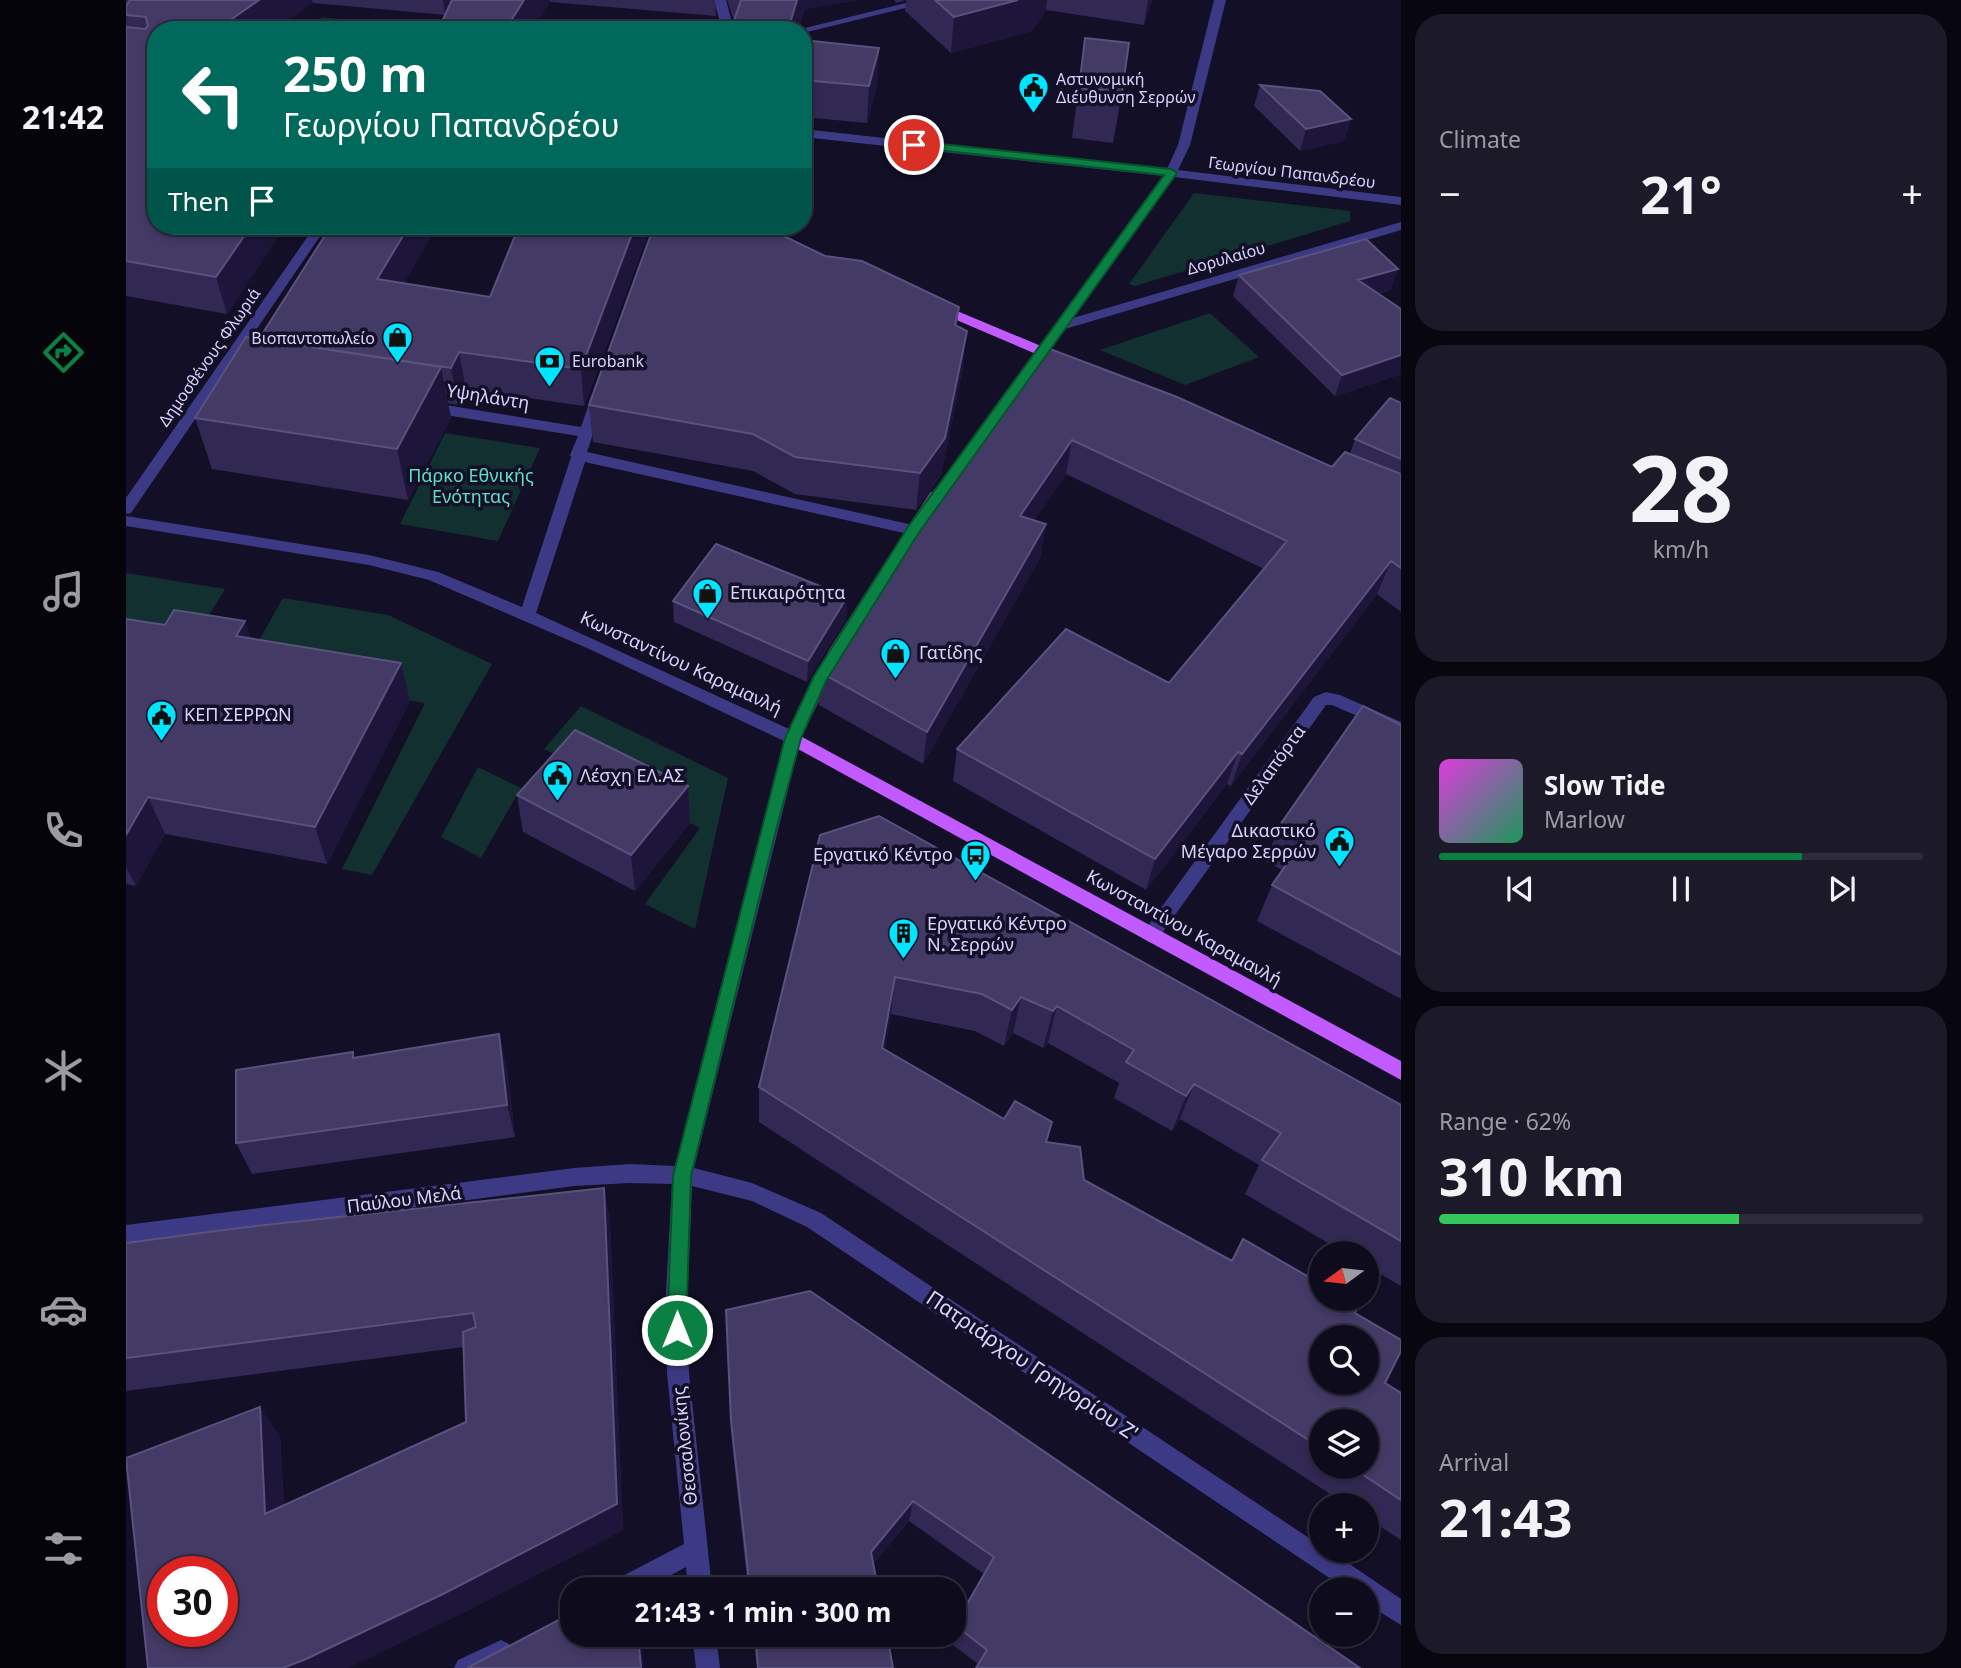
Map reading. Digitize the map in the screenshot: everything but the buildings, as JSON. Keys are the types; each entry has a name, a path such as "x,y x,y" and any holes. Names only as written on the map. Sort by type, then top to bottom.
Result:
{"main road":[{"path":"928,302 1080,368"},
{"name":"Κωνσταντίνου Καραμανλή","path":"793,738 1401,1071"}],"street":[{"path":"720,0 726,21"},
{"path":"812,28 932,0"},
{"path":"577,455 910,536 1171,173 1184,145 1220,0"},
{"name":"Γεωργίου Παπανδρέου","path":"812,134 1401,201"},
{"name":"Δορυλαίου","path":"1060,326 1401,226"},
{"name":"Δημοσθένους Φλωριά","path":"126,509 225,376 315,235"},
{"path":"527,615 577,455 604,380"},
{"name":"Υψηλάντη","path":"409,404 586,432"},
{"name":"Κωνσταντίνου Καραμανλή","path":"126,520 316,550 433,576 527,615 793,738"},
{"name":"Θεσσαλονίκης","path":"698,1577 678,1373 676,1309 682,1176 793,738 819,680 839,648"},
{"name":"Δελαπόρτα","path":"1151,934 1320,701 1334,699 1401,729"},
{"name":"Παύλου Μελά","path":"126,1235 568,1180 624,1175 682,1176"},
{"name":"Πατριάρχου Γρηγορίου Ζ'","path":"682,1176 751,1192 814,1220 1348,1577"},
{"path":"644,1577 696,1550"},
{"name":"Πατριάρχου Γρηγορίου Ζ'","path":"1379,1598 1401,1613"},
{"path":"466,1668 523,1641"},
{"path":"706,1647 708,1668"}],"green space":[{"path":"322,17 356,21 319,21"},
{"path":"1194,193 1350,211 1350,221 1135,286 1129,284"},
{"path":"1210,313 1259,357 1185,385 1100,350"},
{"name":"Πάρκο Εθνικής Ενότητας","path":"445,433 540,448 498,541 400,524"},
{"path":"126,573 225,589 180,663 126,655"},
{"path":"283,598 388,615 492,664 372,875 342,869 425,703 249,674 249,658"},
{"path":"581,706 728,778 695,929 645,904 700,828 544,749"},
{"path":"478,767 521,788 481,858 441,837"}],"place":[{"name":"Αστυνομική Διέυθυνση Σερρών","path":"1033,115"},
{"name":"Βιοπαντοπωλείο","path":"398,365"},
{"name":"Eurobank","path":"549,388"},
{"name":"Επικαιρότητα","path":"707,620"},
{"name":"Γατίδης","path":"896,680"},
{"name":"ΚΕΠ ΣΕΡΡΩΝ","path":"161,742"},
{"name":"Λέσχη ΕΛ.ΑΣ","path":"557,803"},
{"name":"Δικαστικό Μέγαρο Σερρών","path":"1339,868"},
{"name":"Εργατικό Κέντρο","path":"976,882"},
{"name":"Εργατικό Κέντρο Ν. Σερρών","path":"904,961"}],"route":[{"path":"677,1330 682,1176 793,738 819,680 913,530 1171,173 914,145"}]}
